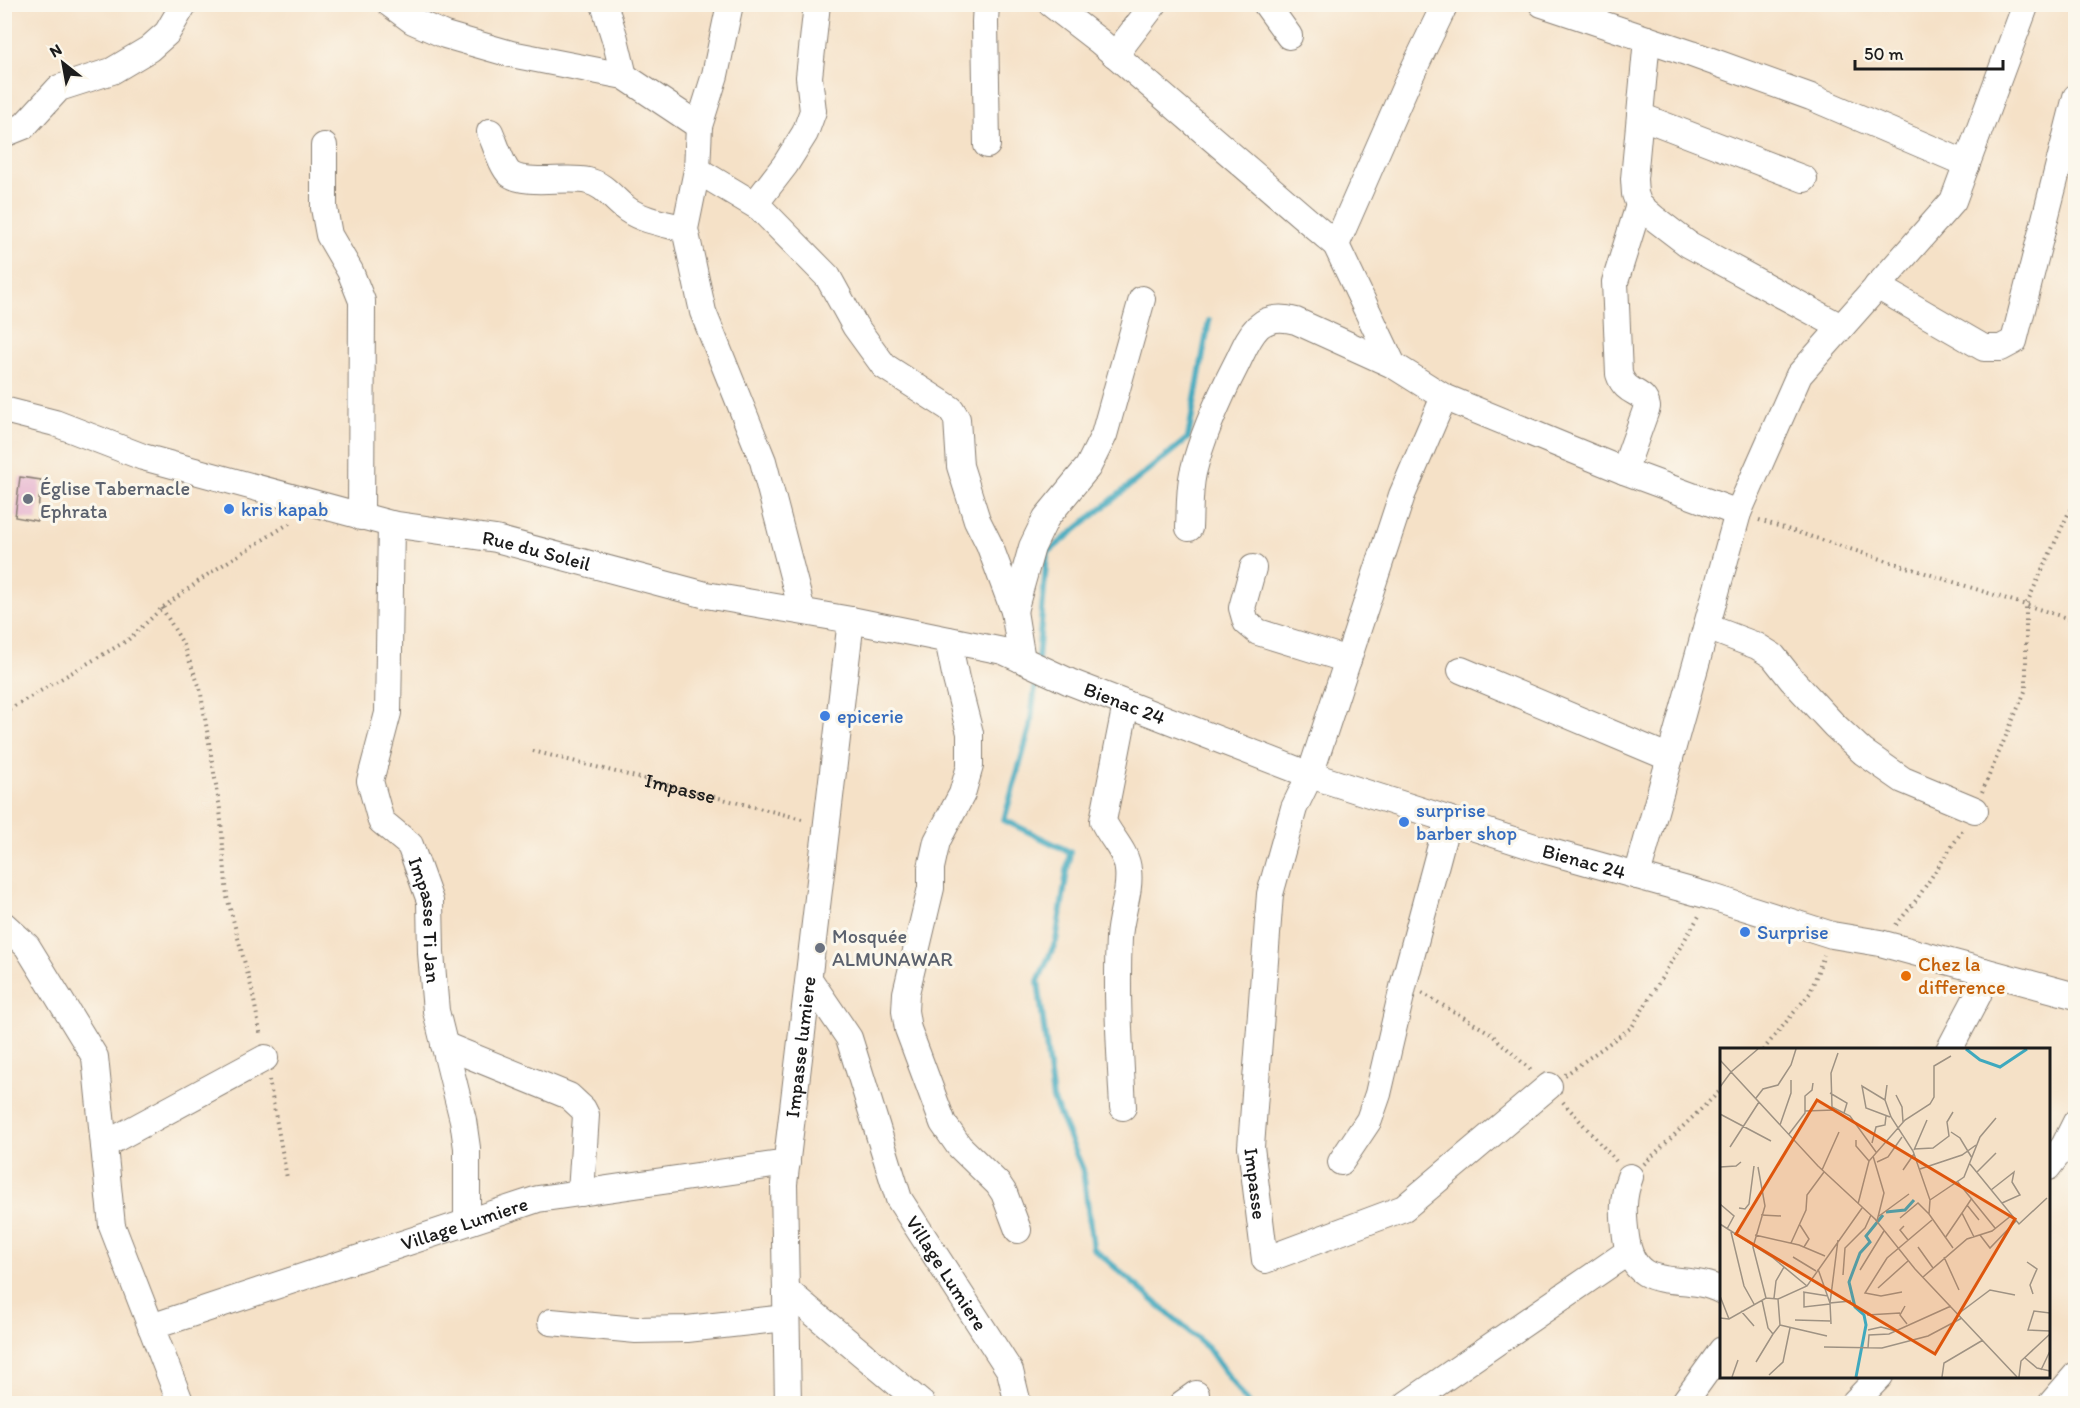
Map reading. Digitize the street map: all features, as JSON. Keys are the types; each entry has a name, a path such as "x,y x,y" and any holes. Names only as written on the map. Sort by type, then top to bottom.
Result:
{"street":[{"path":"4,134 24,126 59,88 112,71 149,49 167,33 184,4"},
{"path":"390,4 413,21 445,35 511,54 624,76 699,126"},
{"path":"604,4 624,76"},
{"path":"730,4 715,75 699,126 697,170 685,230 703,312 763,461 802,611"},
{"path":"754,204 785,165 805,133 813,111 809,77 817,4"},
{"path":"986,4 987,145"},
{"path":"1051,4 1115,55 1336,245 1393,365"},
{"path":"1115,55 1154,4"},
{"path":"1266,4 1289,36"},
{"path":"1336,245 1444,4"},
{"path":"1542,4 1811,97 1967,164"},
{"path":"1637,876 1738,513 1799,375 1953,201 2026,4"},
{"path":"1647,39 1634,178 1635,194 1640,205 1653,218 1688,244 1841,327"},
{"path":"1877,286 1984,348 2001,348 2014,341 2076,97"},
{"path":"1640,116 1804,179"},
{"path":"490,132 508,172 516,177 590,181 603,187 630,212 685,230"},
{"path":"324,146 324,208 329,235 350,271 362,301 361,517"},
{"path":"697,170 754,204 828,277 855,326 884,366 951,409 957,419 960,466 971,502 1014,611"},
{"path":"1624,471 1647,402 1640,394 1624,385 1619,374 1615,282 1640,205"},
{"path":"1012,655 1014,611 1032,547 1046,518 1088,467 1104,435 1142,299"},
{"path":"1189,528 1193,476 1203,439 1225,387 1249,338 1258,326 1271,319 1284,317 1393,365 1444,397 1624,471 1738,513"},
{"path":"1311,774 1402,495 1444,397"},
{"name":"Rue du Soleil","path":"4,410 55,423 143,457 361,517 391,524 496,539 706,595 851,620 948,640 1012,655 1070,682"},
{"name":"Impasse Ti Jan","path":"391,524 388,713 370,781 381,821 410,845 430,901 435,1000 463,1120 467,1148 467,1222"},
{"path":"1253,568 1242,608 1246,622 1258,632 1348,660"},
{"name":"Impasse lumiere","path":"788,1404 784,1184 851,620"},
{"path":"1707,627 1757,646 1773,656 1791,680 1834,725 1863,752 1903,780 1975,810"},
{"path":"948,640 970,734 970,766 962,794 937,841 931,868 931,888 906,993 905,1011 909,1029 943,1123 959,1146 1005,1193 1018,1230"},
{"path":"1461,670 1670,758"},
{"name":"Bienac 24","path":"1070,682 1311,774 1544,850 1708,896 1832,935 1880,943 2075,995"},
{"path":"1123,1107 1119,936 1128,886 1128,869 1125,857 1108,833 1103,821 1126,704"},
{"name":"Impasse","path":"1311,774 1294,808 1270,894 1251,1147 1265,1260 1404,1208 1549,1086"},
{"path":"1341,1162 1369,1120 1378,1094 1404,982 1448,819"},
{"path":"4,925 27,946 95,1057 112,1226 181,1404"},
{"path":"1949,1048 1978,995 1984,971"},
{"name":"Village Lumiere","path":"809,979 849,1038 899,1199 1010,1371 1018,1404"},
{"path":"444,1045 569,1096 584,1109 586,1115 581,1193"},
{"path":"104,1145 265,1058"},
{"path":"2050,1166 2064,1146 2076,1122"},
{"name":"Village Lumiere","path":"151,1327 538,1199 787,1163"},
{"path":"1630,1177 1625,1192 1623,1214 1628,1252 1640,1271 1670,1281 1689,1282 1720,1290"},
{"path":"1407,1404 1628,1252"},
{"path":"786,1290 922,1404"},
{"path":"552,1322 636,1330 786,1318"},
{"path":"1683,1404 1720,1353"},
{"path":"2051,1404 2076,1375"},
{"path":"1853,1404 1879,1378"}],"path":[{"path":"1880,943 1917,899 1975,810 2026,689 2026,605 2076,497"},
{"path":"4,712 128,640 162,608 210,573 316,505"},
{"path":"1738,513 2076,621"},
{"path":"162,608 182,642 200,688 220,809 227,897 252,990 287,1178"},
{"name":"Impasse","path":"533,751 827,825"},
{"path":"1549,1086 1632,1027 1698,920 1708,896"},
{"path":"1765,1048 1810,993 1832,935"},
{"path":"1404,982 1490,1033 1549,1086 1630,1177 1720,1091"}],"building":[{"name":"Église Tabernacle Ephrata","path":"20,477 41,480 37,521 15,517"}],"waterway":[{"path":"1038,659 1047,553 1188,438 1209,321"},
{"path":"1037,672 1030,728 1004,820 1070,852 1056,941 1038,981 1053,1099 1083,1170 1093,1248 1208,1348 1248,1404"}],"place":[{"name":"Église Tabernacle Ephrata","path":"28,499"},
{"name":"kris kapab","path":"229,509"},
{"name":"epicerie","path":"825,716"},
{"name":"surprise barber shop","path":"1404,822"},
{"name":"Surprise","path":"1745,932"},
{"name":"Mosquée ALMUNAWAR","path":"820,948"},
{"name":"Chez la difference","path":"1906,976"}]}
